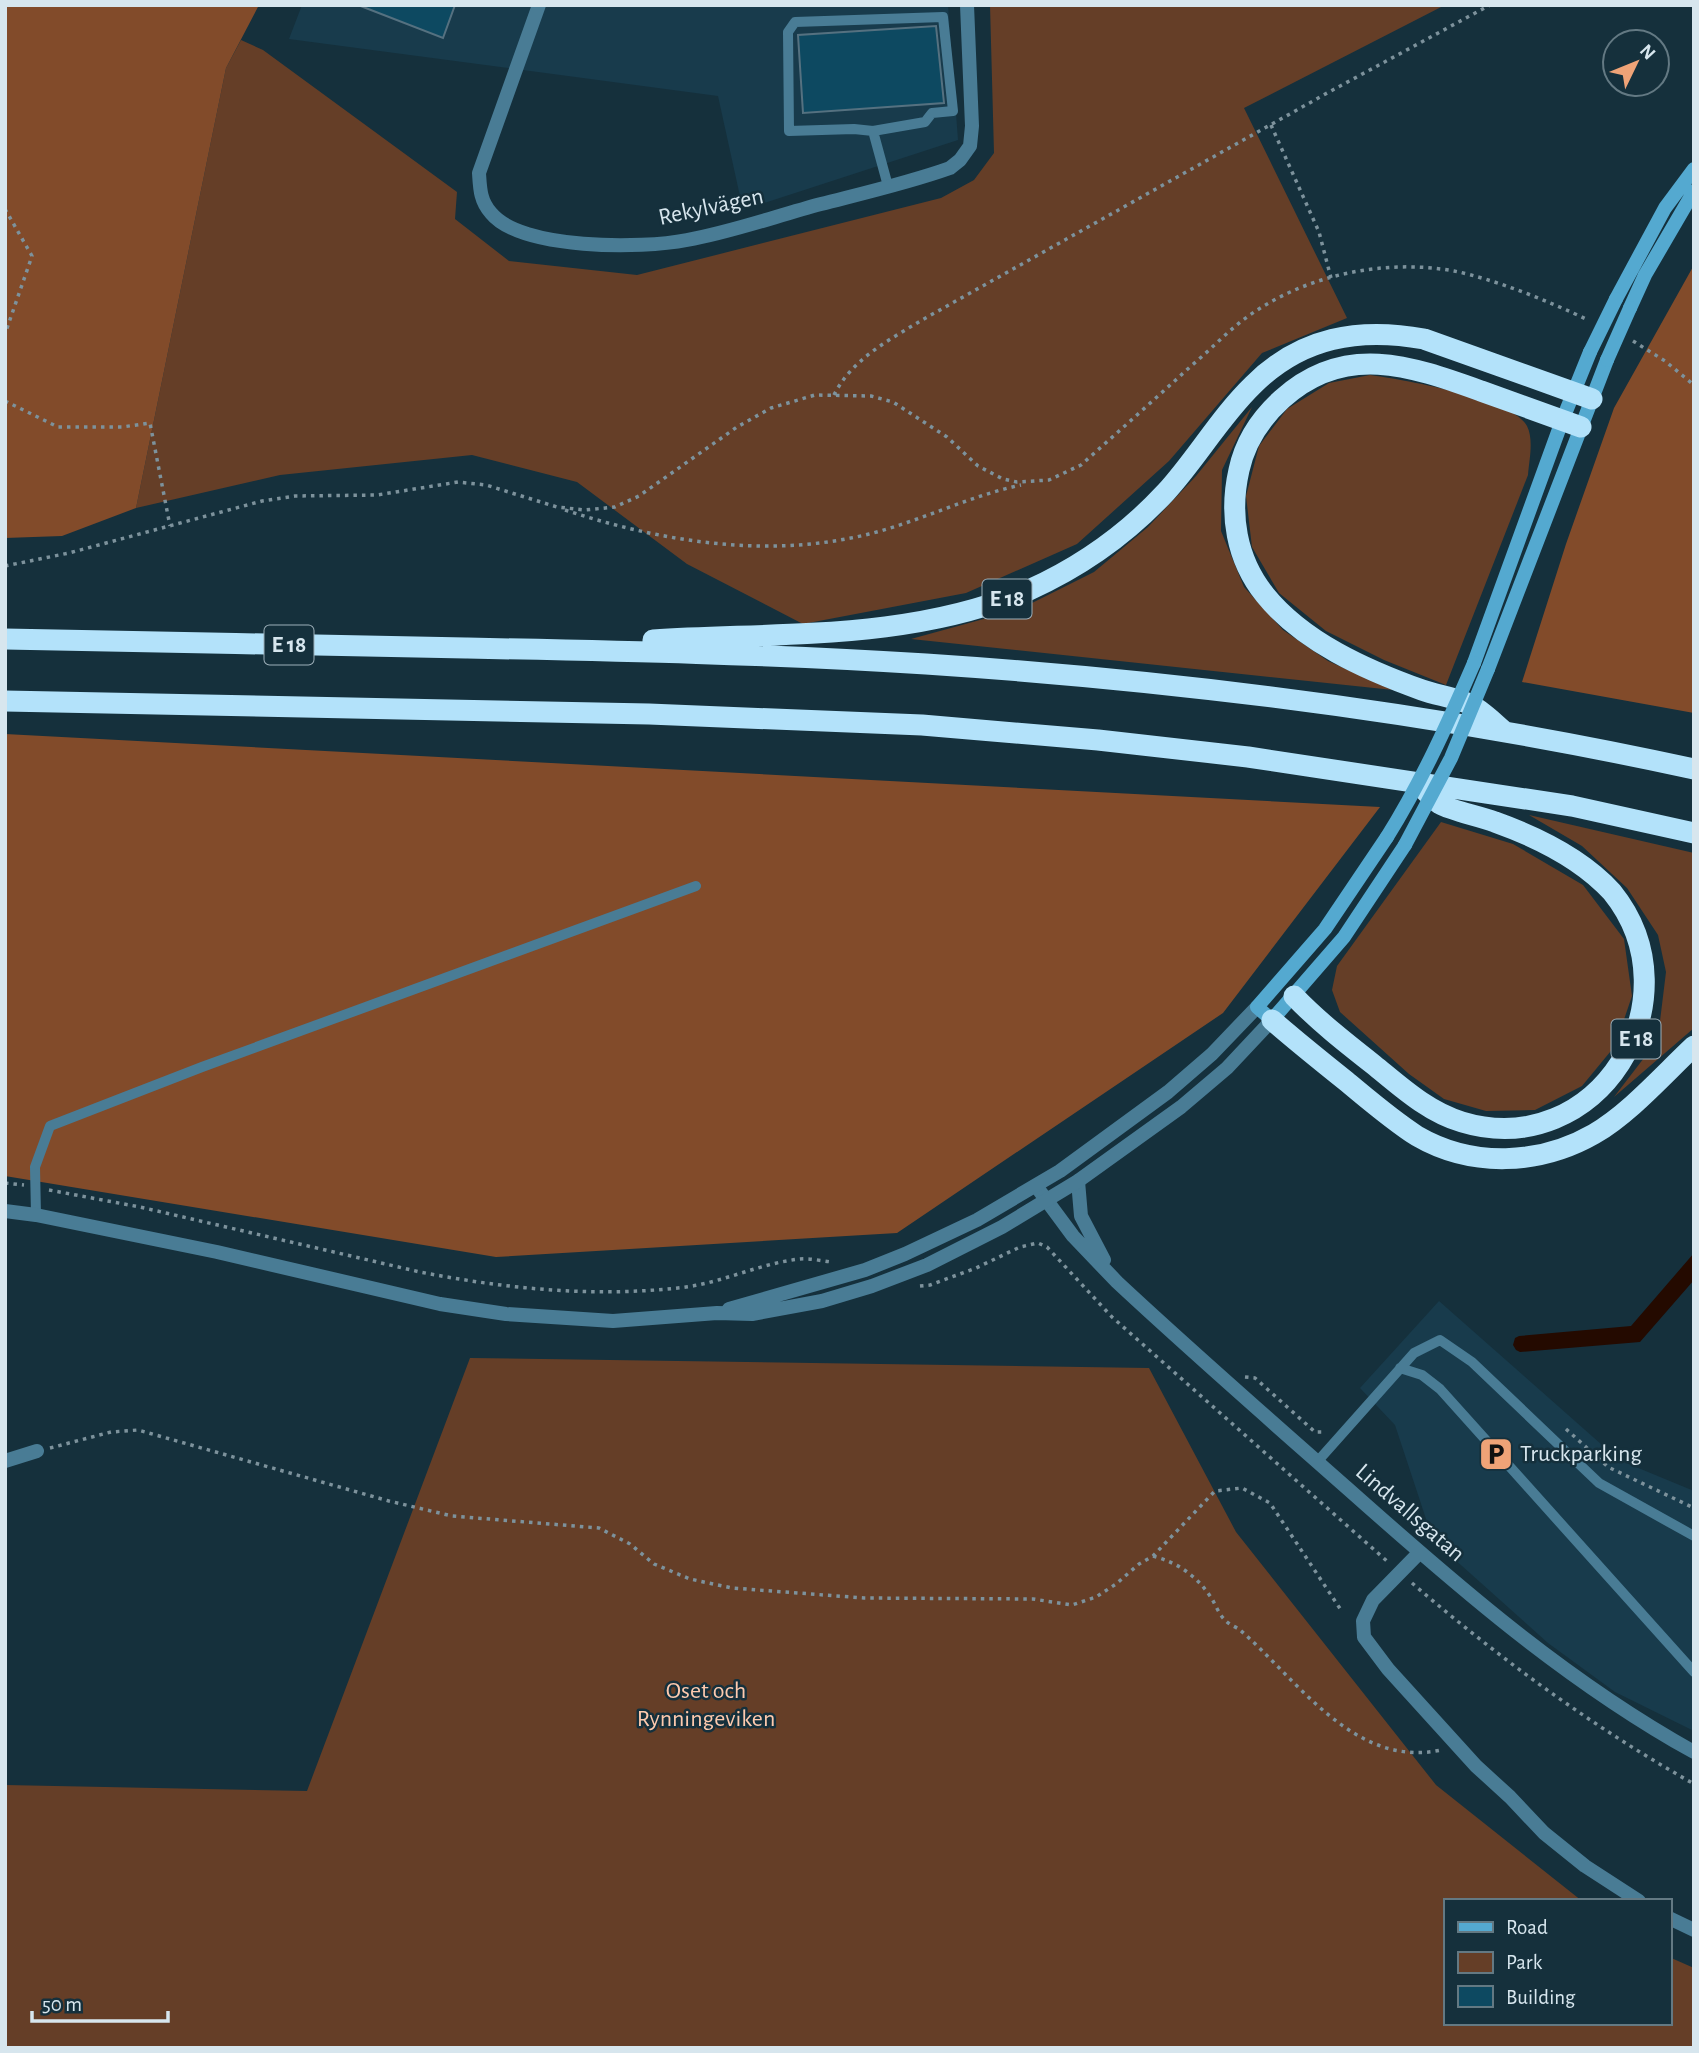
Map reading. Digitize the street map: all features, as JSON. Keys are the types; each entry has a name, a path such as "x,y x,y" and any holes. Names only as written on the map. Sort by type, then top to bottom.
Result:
{"highway":[{"name":"E 18","path":"402,647 816,634 898,625 979,608 1031,589 1080,563 1103,547 1166,492 1234,405 1272,368 1307,348 1344,336 1384,334 1424,339 1583,396"},
{"name":"E 18","path":"1507,734 1469,704 1379,673 1329,648 1284,615 1264,595 1249,571 1234,516 1234,488 1241,460 1269,411 1298,387 1342,367 1370,363 1426,371 1572,424"},
{"name":"E 18","path":"5,639 816,658 1036,672 1255,695 1507,734 1694,769"},
{"path":"5,701 649,714 922,725 1071,737 1248,757 1572,806 1694,832"},
{"name":"E 18","path":"1287,990 1350,1046 1434,1111 1460,1122 1488,1128 1517,1129 1545,1124 1571,1113 1595,1097 1608,1084 1631,1053 1642,1027 1646,970 1640,942 1629,916 1612,893 1592,873 1545,844 1494,821 1441,804 1417,783"},
{"name":"E 18","path":"1265,1013 1378,1107 1419,1137 1469,1156 1495,1159 1548,1154 1597,1133 1618,1117 1694,1046"}],"main road":[{"path":"1583,396 1590,352 1665,208 1694,169"},
{"path":"1287,990 1387,837 1436,750 1583,396 1607,360 1645,275 1694,191"},
{"path":"1265,1013 1343,937 1405,845 1451,758 1488,669 1572,424"}],"street":[{"name":"Rekylvägen","path":"539,5 480,173 481,196 490,213 505,226 528,234 601,245 685,241 950,168 970,146 972,126 967,5"},
{"path":"5,1211 217,1252 440,1304 480,1310 559,1319 613,1321 717,1312 752,1314 822,1301 872,1286 927,1265 1002,1227 1078,1181 1181,1107 1227,1068 1265,1013"},
{"path":"717,1312 813,1286 905,1254 977,1220 1036,1186 1168,1092 1265,1013"},
{"name":"Lindvallsgatan","path":"1078,1181 1081,1216 1117,1282"},
{"name":"Lindvallsgatan","path":"1036,1186 1073,1236 1117,1282 1420,1552 1497,1618 1548,1657 1694,1752"},
{"path":"5,1461 37,1451"},
{"path":"1420,1552 1374,1600 1363,1621 1364,1637 1388,1670 1544,1833 1585,1867 1636,1899"},
{"path":"1671,1919 1694,1930"}],"lane":[{"path":"943,17 953,110 932,113 925,122 873,131 789,131 788,32 795,22 943,17"},
{"path":"873,131 888,186"},
{"path":"36,1215 35,1167 50,1126 202,1067 696,886"},
{"path":"1317,1462 1413,1353 1440,1340 1472,1362 1599,1483 1694,1536"},
{"path":"1399,1368 1422,1375 1440,1389 1694,1672"}],"path":[{"path":"834,395 839,385 870,351 957,300 1490,5"},
{"path":"1271,125 1319,232 1331,278"},
{"path":"5,209 32,256 5,334"},
{"path":"5,566 33,562 262,501 295,496 377,495 457,482 486,485 634,531 683,540 765,545 817,542 866,534 914,521 997,490 1049,480 1081,465 1243,320 1304,286 1346,273 1386,268 1454,271 1499,284 1599,324"},
{"path":"1630,340 1665,361 1694,385"},
{"path":"557,507 585,510 615,507 639,496 737,427 771,408 814,395 871,396 893,402 947,437 978,466 1003,479 1033,483"},
{"path":"5,401 58,426 150,423 170,526"},
{"path":"5,1183 140,1207 455,1279 533,1288 615,1291 683,1287 797,1260 840,1262"},
{"path":"908,1287 930,1285 1031,1244 1038,1243 1047,1247 1112,1317 1400,1573 1504,1659 1578,1712 1694,1784"},
{"path":"37,1451 111,1432 138,1430 389,1501 452,1516 598,1528 630,1544 654,1564 690,1579 732,1588 864,1598 1033,1599 1072,1605 1096,1597 1153,1556 1215,1491 1242,1488 1270,1503 1341,1610"},
{"path":"1153,1556 1171,1560 1189,1572 1206,1591 1225,1620 1238,1629 1325,1712 1363,1739 1403,1752 1438,1751 1457,1745"}],"shaded area":[{"path":"5,5 259,5 226,68 136,508 62,536 5,538"},
{"path":"302,5 948,5 958,140 743,210 718,96 289,39"},
{"path":"1694,265 1694,713 1522,682 1566,544 1614,408"},
{"path":"5,734 1380,807 1223,1013 897,1233 496,1257 5,1176"},
{"path":"1694,1253 1694,1280 1640,1342 1520,1352 1513,1345 1515,1338 1519,1336 1631,1326"},
{"path":"1439,1301 1619,1460 1694,1491 1694,1731 1615,1692 1548,1643 1433,1540 1395,1425 1360,1388"}],"green space":[{"path":"990,5 1445,5 1244,108 1347,318 1262,353 1169,461 1077,544 966,593 803,624 687,564 577,482 472,455 280,475 136,508 226,68 241,40 263,50 457,192 455,219 509,261 637,275 941,198 974,180 994,153"},
{"path":"1370,375 1480,399 1518,416 1529,432 1528,475 1446,685 1384,660 1326,631 1279,593 1252,547 1246,496 1259,446 1287,409 1329,383"},
{"path":"1252,407 1222,470 1221,531 1244,587 1283,630 1328,661 1393,690 911,639 1020,609 1094,572 1148,527 1196,476"},
{"path":"1529,815 1694,853 1694,1028 1614,1097 1647,1054 1660,1021 1666,972 1658,935 1627,888 1582,846"},
{"path":"1441,822 1513,844 1583,885 1624,939 1632,996 1615,1046 1582,1086 1535,1110 1486,1111 1444,1099 1409,1074 1340,1012 1332,990 1337,966"},
{"name":"Oset och Rynningeviken","path":"470,1358 1149,1368 1236,1532 1436,1785 1579,1899 1444,1899 1444,2025 1671,2025 1671,1958 1694,1968 1694,2048 5,2048 5,1785 307,1791"}],"building":[{"path":"358,5 455,5 443,38"},
{"path":"936,26 944,103 803,113 798,35"}],"place":[{"name":"Truckparking","path":"1496,1454"}]}
